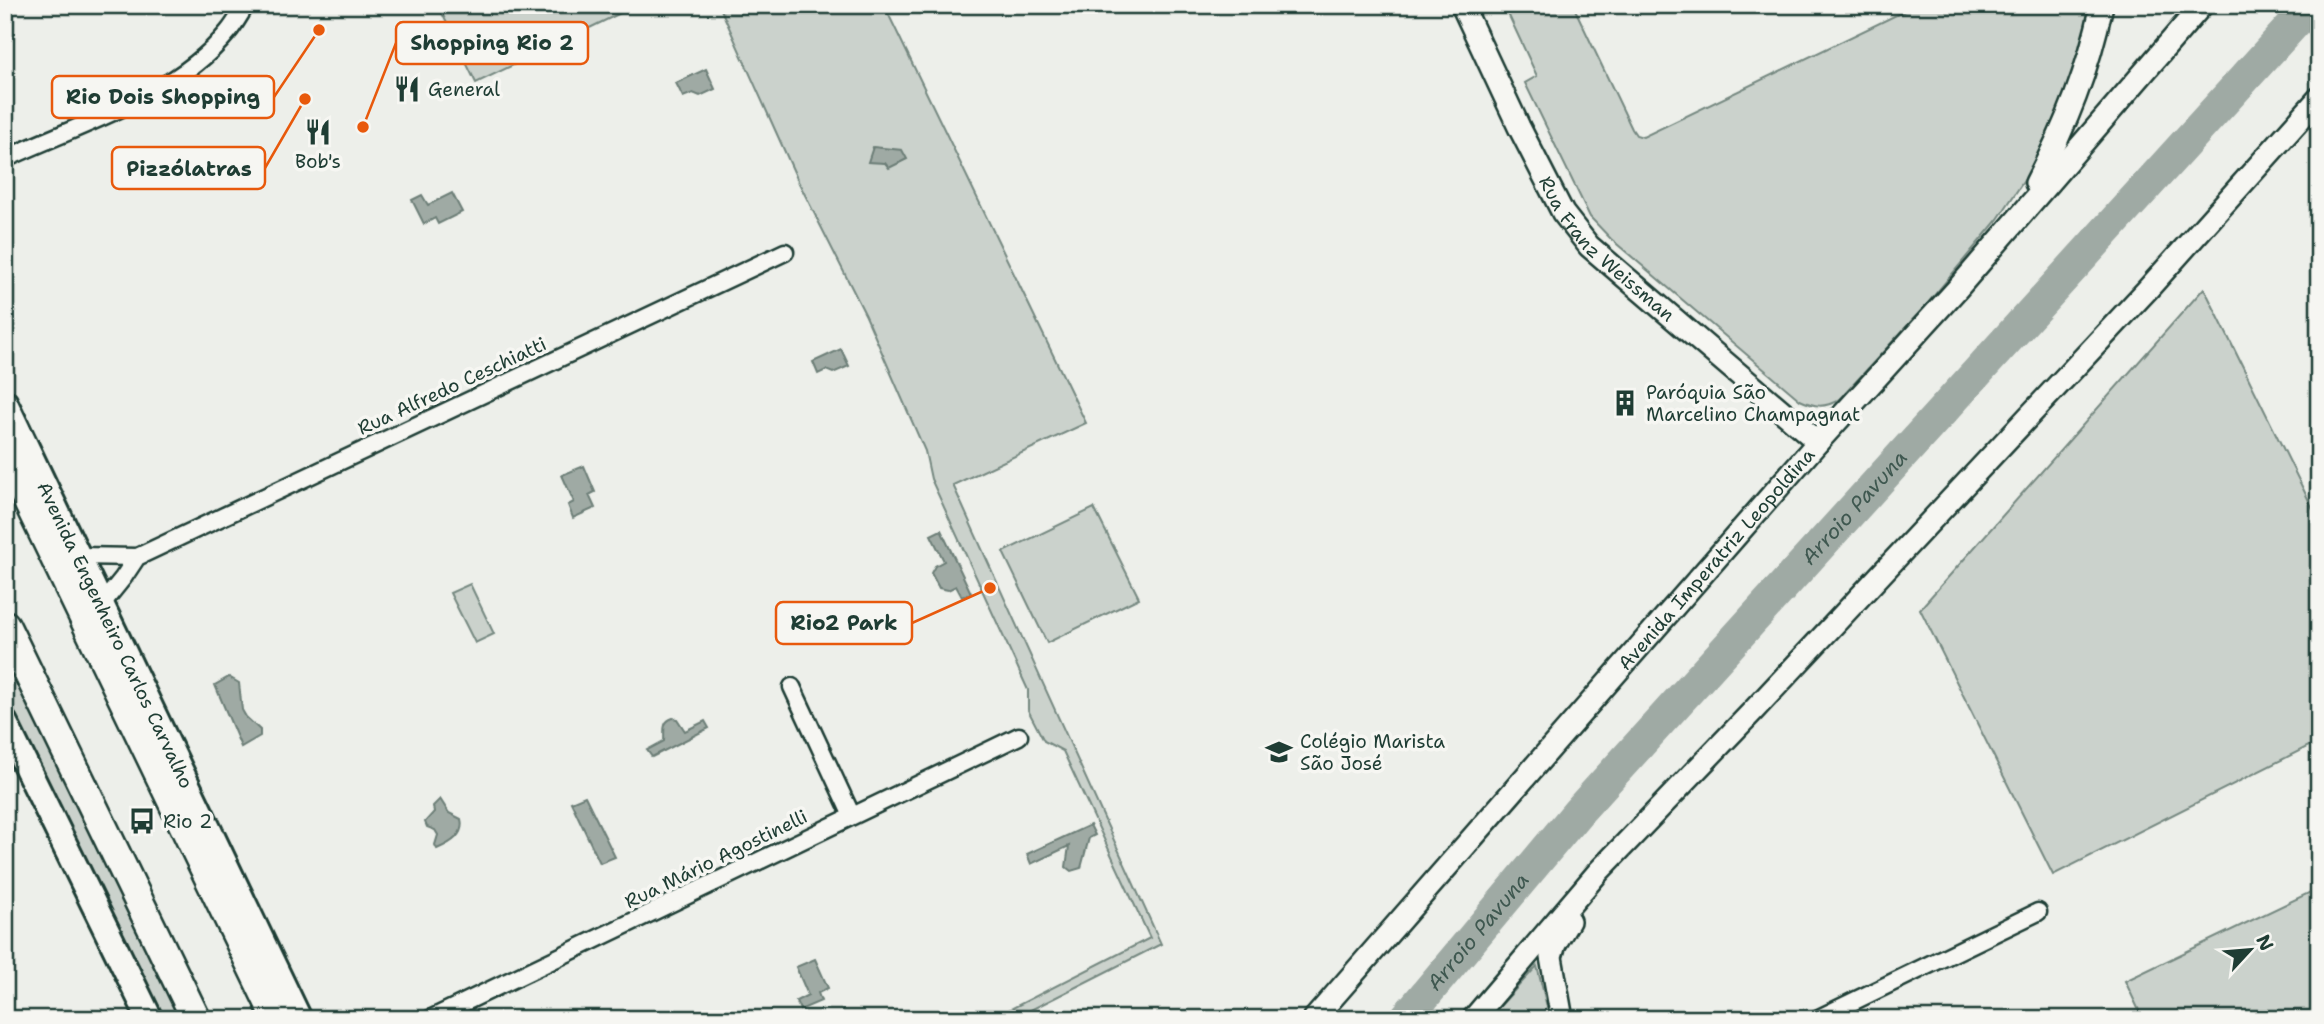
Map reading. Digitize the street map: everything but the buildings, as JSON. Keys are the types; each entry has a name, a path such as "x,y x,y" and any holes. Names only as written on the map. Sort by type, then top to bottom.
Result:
{"highway":[{"name":"Avenida Engenheiro Carlos Carvalho","path":"5,454 277,1019"},
{"path":"5,625 196,1019"}],"main road":[{"name":"Avenida Engenheiro Carlos Carvalho","path":"5,403 299,1019"},
{"path":"5,723 150,1019"}],"street":[{"path":"5,159 126,105 176,78 227,33 246,5"},
{"name":"Rua Franz Weissman","path":"1462,5 1519,127 1572,226 1589,246 1818,442"},
{"path":"2020,215 2072,109 2095,38 2102,5"},
{"name":"Avenida Imperatriz Leopoldina","path":"1314,1019 1818,442 1958,288 2202,5"},
{"path":"1473,1019 1599,871 1780,683 2109,331 2319,98"},
{"name":"Rua Alfredo Ceschiatti","path":"79,556 115,559 137,557 785,252"},
{"name":"Rua Alfredo Ceschiatti","path":"102,604 137,557"},
{"path":"792,687 852,816"},
{"name":"Rua Mário Agostinelli","path":"430,1019 1019,736"},
{"path":"1562,1019 1552,968 1555,944 1599,871"},
{"path":"1817,1019 2038,912"}],"shaded area":[{"path":"438,5 637,5 476,83"},
{"path":"719,5 884,5 1086,423 953,485 1161,944 1013,1019 991,1019 1150,938 1063,751 1044,741 1028,710 1028,690 931,479 925,451 866,316 798,181"},
{"path":"1504,5 1573,5 1632,129 1636,135 1643,137 1917,5 2090,5 2076,73 2048,145 1998,219 1928,303 1839,400 1820,406 1800,400 1611,239 1590,217 1525,83 1537,76"},
{"path":"706,69 715,89 700,96 693,93 683,97 676,83"},
{"path":"873,147 902,150 907,159 889,168 885,163 868,162"},
{"path":"452,193 462,212 438,224 435,218 424,224 412,200 422,195 428,205"},
{"path":"2204,288 2319,521 2319,741 2053,875 1920,609"},
{"path":"841,349 849,366 833,373 826,370 818,374 813,362"},
{"path":"584,466 595,492 589,495 595,508 573,518 568,505 574,502 562,475"},
{"path":"1094,508 1139,598 1047,643 1003,552"},
{"path":"941,530 971,593 962,597 956,586 948,590 939,588 931,573 935,566 944,561 931,535"},
{"path":"470,584 494,634 475,643 450,593"},
{"path":"5,638 186,1019 158,1019 5,699"},
{"path":"229,677 239,683 242,710 260,730 260,736 241,747 215,685"},
{"path":"673,718 677,719 685,731 705,721 709,728 652,757 647,750 664,741 665,724"},
{"path":"585,796 615,857 600,863 571,802"},
{"path":"440,799 449,813 461,819 462,825 456,838 437,849 435,845 438,835 435,830 427,827 425,822"},
{"path":"1090,825 1095,835 1089,838 1081,868 1071,871 1066,867 1069,846 1031,864 1027,854"},
{"path":"2319,888 2319,1019 2143,1019 2125,981"},
{"path":"815,959 828,988 818,993 821,1001 800,1010 796,1001 808,995 796,967"},
{"path":"1537,966 1550,1019 1488,1019"}],"waterway":[{"name":"Arroio Pavuna","path":"1405,1019 1578,812 2311,5"}],"place":[{"name":"Rio Dois Shopping","path":"319,30"},
{"name":"General","path":"407,89"},
{"name":"Pizzólatras","path":"305,99"},
{"name":"Shopping Rio 2","path":"363,127"},
{"name":"Bob's","path":"318,132"},
{"name":"Paróquia São Marcelino Champagnat","path":"1625,403"},
{"name":"Rio2 Park","path":"990,588"},
{"name":"Colégio Marista São José","path":"1279,752"},
{"name":"Rio 2","path":"142,821"}]}
